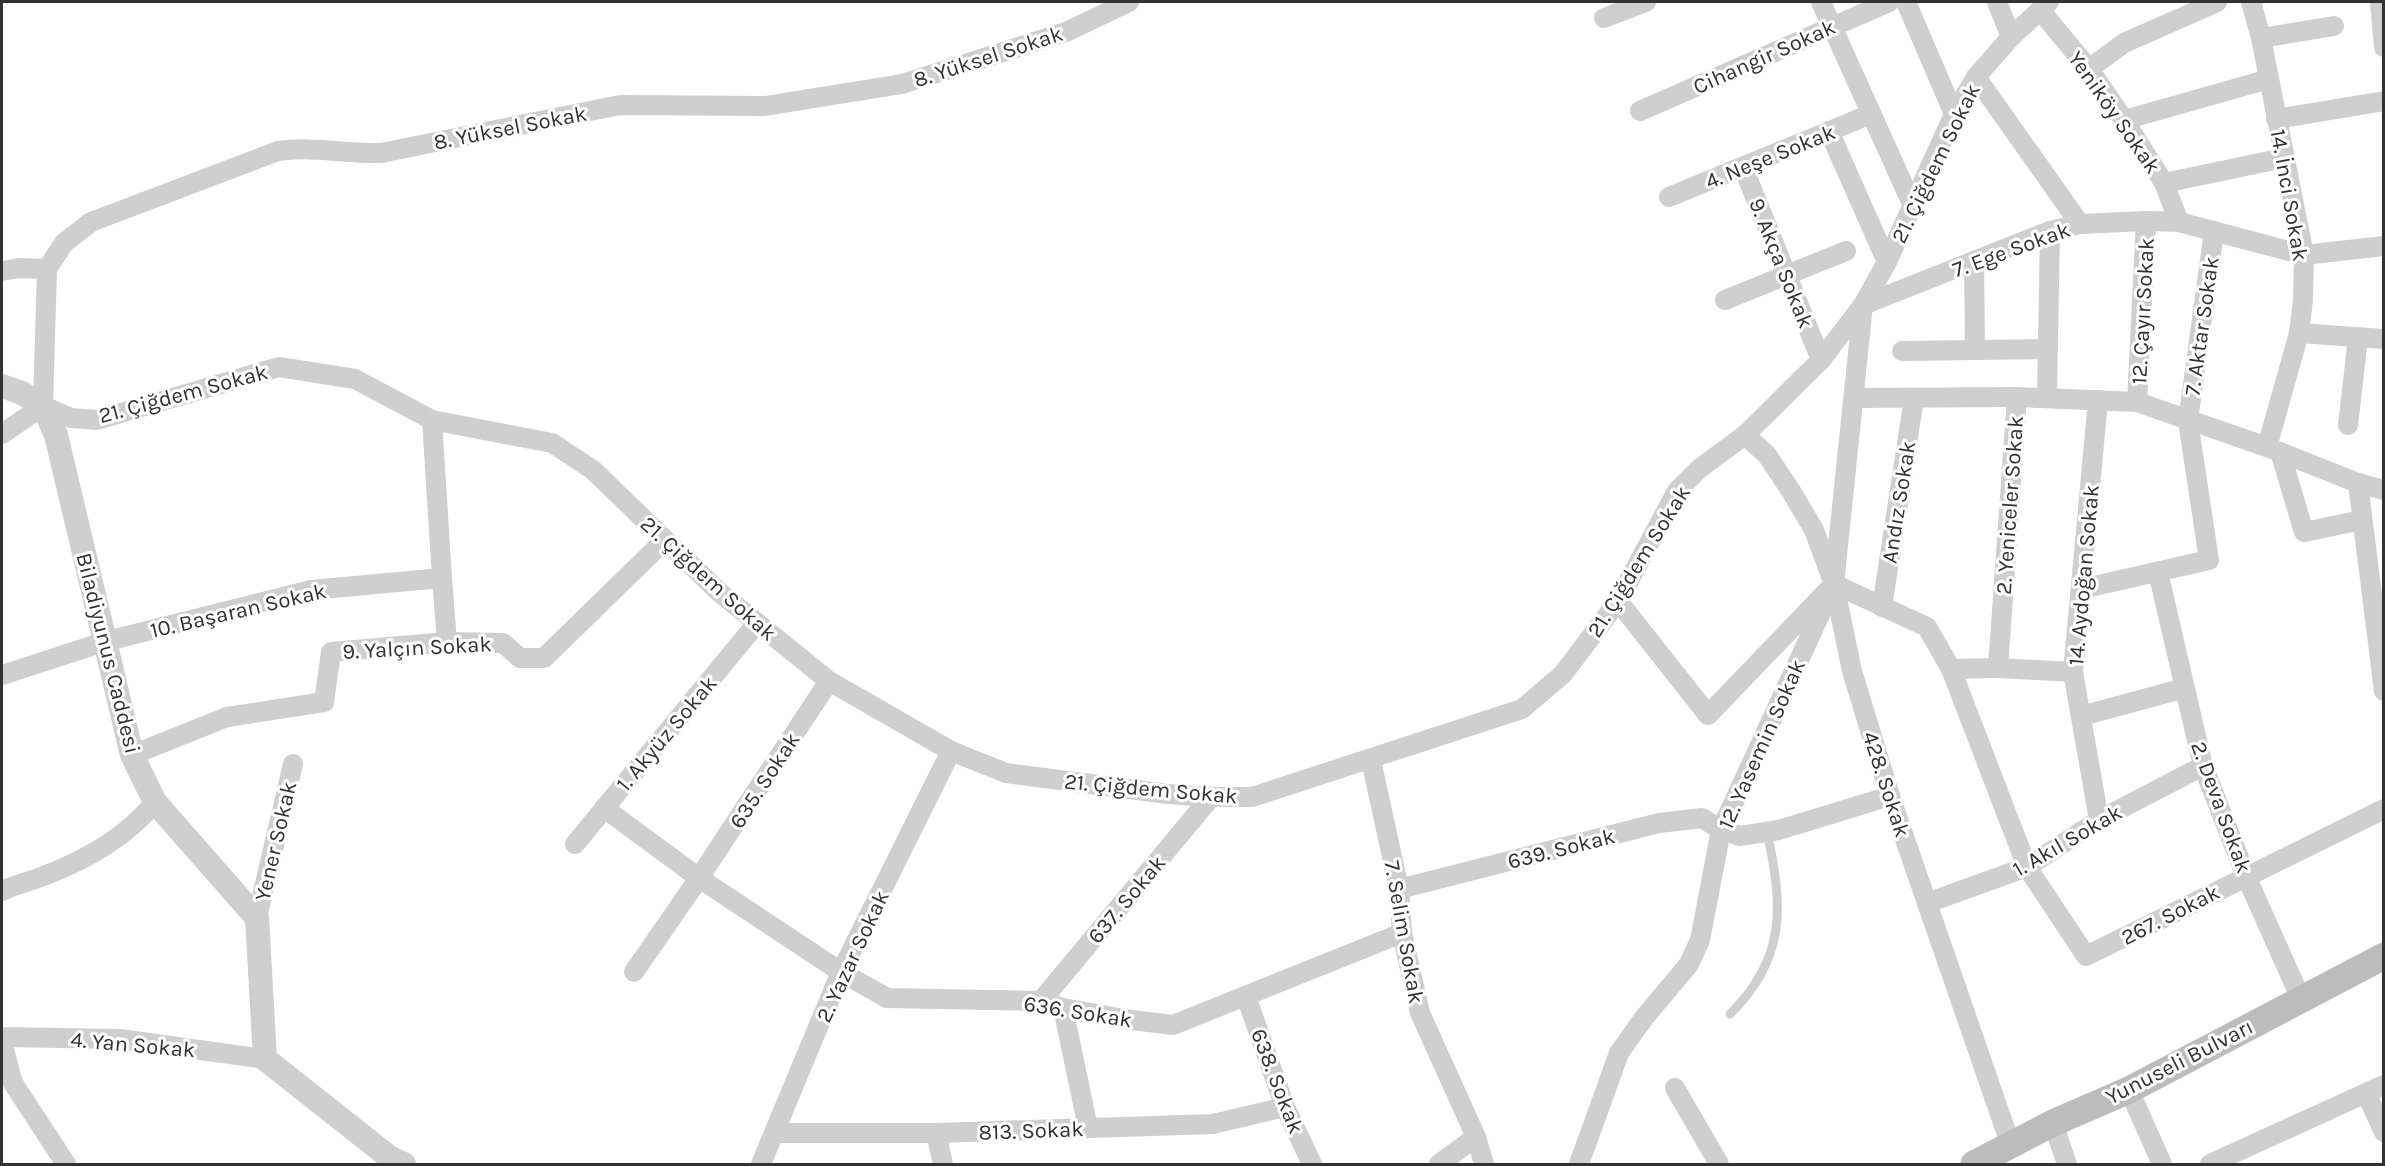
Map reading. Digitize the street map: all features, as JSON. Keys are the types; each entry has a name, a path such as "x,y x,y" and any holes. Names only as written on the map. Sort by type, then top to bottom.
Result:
{"main road":[{"name":"Yunuseli Bulvarı","path":"1974,1164 2053,1123 2129,1090 2384,956"}],"street":[{"name":"8. Yüksel Sokak","path":"47,269 64,243 91,222 278,151 300,148 381,153 620,105 765,106 902,84 1066,32 1129,2"},
{"path":"1604,18 1646,2"},
{"path":"1821,2 1912,204"},
{"name":"Cihangir Sokak","path":"1640,111 1831,25 1888,2"},
{"path":"1906,2 1954,114"},
{"path":"1997,2 2011,37"},
{"path":"2089,69 2124,43 2217,2"},
{"name":"14. İnci Sokak","path":"2251,2 2261,38 2304,255 2303,300 2299,333 2274,450"},
{"path":"2380,2 2384,47"},
{"name":"21. Çiğdem Sokak","path":"43,406 71,418 97,420 279,367 355,379 432,420 552,443 593,470 719,592 829,681 951,751 1006,773 1211,797 1252,797 1522,709 1563,674 1618,601 1677,491 1699,469 1744,435 1821,360 1863,305 1887,262 1954,114 1976,77 2011,37 2044,6"},
{"name":"Yeniköy Sokak","path":"2044,6 2124,120 2164,183 2179,222"},
{"path":"2261,38 2334,26"},
{"path":"1976,77 2080,224"},
{"path":"2124,120 2269,79"},
{"name":"14. İnci Sokak","path":"2276,119 2384,101"},
{"name":"4. Neşe Sokak","path":"1669,197 1871,114"},
{"path":"1829,131 1887,262"},
{"path":"2164,183 2284,158"},
{"name":"9. Akça Sokak","path":"1743,167 1821,360"},
{"name":"12. Çayır Sokak","path":"2137,402 2146,221"},
{"name":"7. Ege Sokak","path":"1863,305 2050,231 2080,224 2179,222 2304,255"},
{"path":"2047,397 2050,231"},
{"name":"7. Aktar Sokak","path":"2158,572 2209,560 2188,421 2214,231"},
{"path":"2304,255 2384,246"},
{"path":"1725,300 1846,251"},
{"path":"1974,261 1975,350"},
{"path":"2,271 19,268 47,269 43,406"},
{"path":"1618,601 1708,715 1834,584 1863,305"},
{"path":"2299,333 2384,339"},
{"path":"2348,425 2358,338"},
{"path":"1902,351 2048,349"},
{"path":"2,386 22,393 43,406"},
{"name":"2. Yeniceler Sokak","path":"1998,668 2017,398 2047,397 2137,402 2274,450 2358,483 2384,490"},
{"path":"1854,398 2017,398"},
{"name":"Andız Sokak","path":"1882,607 1914,398"},
{"name":"14. Aydoğan Sokak","path":"2098,400 2073,672 2099,820"},
{"path":"2,435 43,406"},
{"name":"Biladiyunus Caddesi","path":"43,406 56,435 132,755 155,802 257,918"},
{"path":"432,420 447,642"},
{"name":"428. Sokak","path":"1744,435 1767,455 1814,530 1834,584 1852,671 1890,796 2011,1146"},
{"path":"2274,450 2304,532 2362,520"},
{"path":"2358,483 2384,692"},
{"name":"9. Yalçın Sokak","path":"132,755 227,717 324,702 331,652 447,642 503,643 520,658 544,658 665,540"},
{"path":"2081,589 2158,572"},
{"name":"2. Deva Sokak","path":"2158,572 2203,766 2246,876 2301,999"},
{"name":"10. Başaran Sokak","path":"2,675 106,641 311,590 442,578"},
{"path":"1834,584 1927,627 1951,669 2027,867"},
{"name":"12. Yasemin Sokak","path":"1579,1164 1619,1053 1644,1018 1689,964 1700,940 1721,830 1834,584"},
{"name":"1. Akyüz Sokak","path":"574,844 757,622"},
{"path":"1951,669 1998,668 2073,672"},
{"name":"635. Sokak","path":"634,972 829,681"},
{"path":"2081,716 2185,688"},
{"name":"2. Yazar Sokak","path":"761,1164 841,972 951,751"},
{"name":"7. Selim Sokak","path":"1371,760 1399,889 1402,933 1420,1013 1476,1137 1484,1164"},
{"name":"Yener Sokak","path":"257,918 293,764"},
{"name":"1. Akıl Sokak","path":"1927,903 2027,867 2099,820 2203,766"},
{"name":"639. Sokak","path":"1399,889 1659,823 1702,818 1721,830 1740,836 1767,832 1890,796"},
{"name":"637. Sokak","path":"1041,1001 1211,797"},
{"path":"2,891 43,877 115,841 141,819 155,802"},
{"path":"604,808 699,878"},
{"name":"267. Sokak","path":"2027,867 2086,956 2384,808"},
{"name":"636. Sokak","path":"699,878 841,972 887,998 1041,1001 1063,1008 1173,1025 1402,933"},
{"path":"257,918 264,1059 393,1162"},
{"name":"638. Sokak","path":"1246,996 1285,1107 1312,1164"},
{"path":"1063,1008 1089,1128"},
{"name":"4. Yan Sokak","path":"2,1037 120,1039 264,1059"},
{"path":"2,1042 13,1083 66,1164"},
{"path":"1675,1088 1719,1164"},
{"path":"2210,1164 2375,1089 2384,1132"},
{"path":"2129,1090 2162,1164"},
{"name":"813. Sokak","path":"775,1134 936,1133 1213,1124 1285,1107"},
{"path":"2053,1123 2067,1164"},
{"path":"936,1133 943,1164"},
{"path":"1439,1164 1476,1137"}],"lane":[{"path":"1730,1014 1758,980 1774,944 1778,913 1773,858 1767,832"}]}
